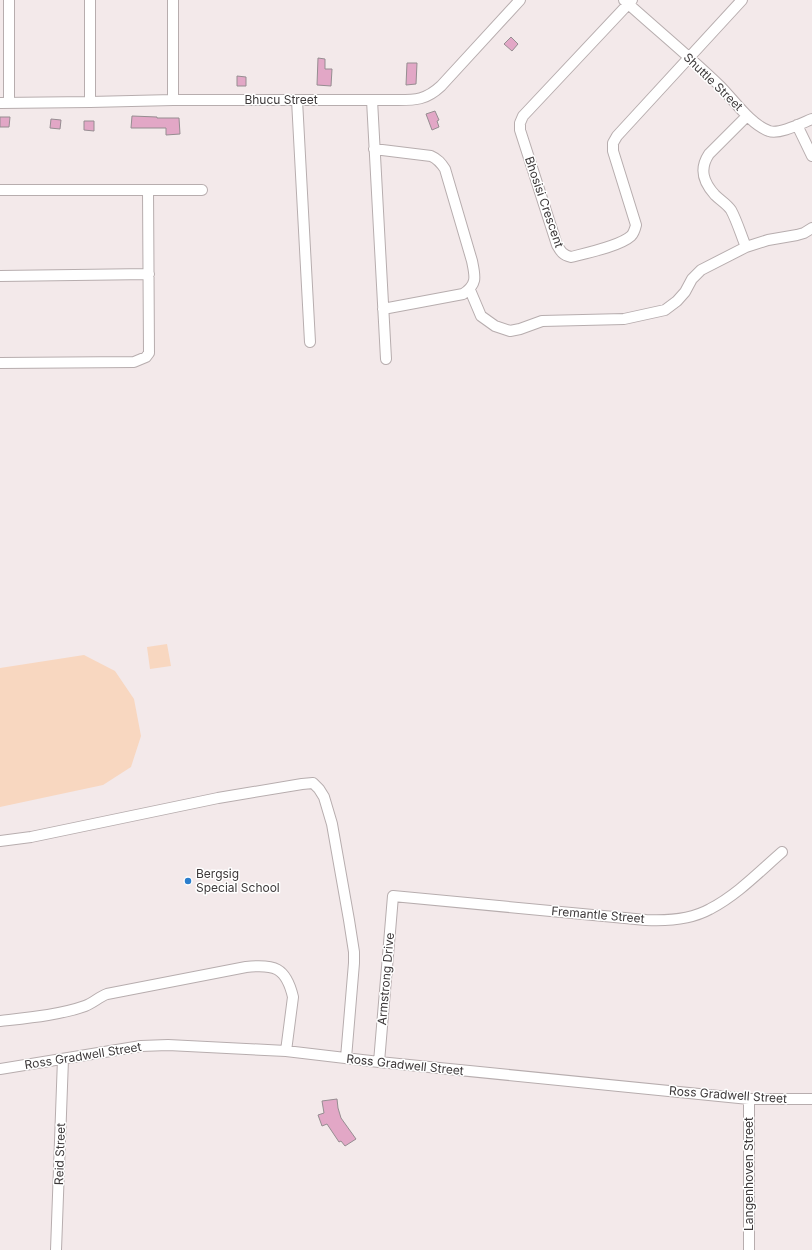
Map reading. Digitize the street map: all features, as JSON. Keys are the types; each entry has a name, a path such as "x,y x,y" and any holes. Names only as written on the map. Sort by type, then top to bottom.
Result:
{"street":[{"path":"5,103 9,0"},
{"path":"90,0 90,102"},
{"path":"173,0 173,100"},
{"name":"Bhucu Street","path":"5,103 173,100 410,100 432,94 520,0"},
{"path":"689,58 742,0"},
{"name":"Bhosisi Crescent","path":"628,1 523,116 520,123 520,130 560,252 571,257 623,242 632,235 636,224 613,151 614,143 617,136 689,58"},
{"name":"Shuttle Street","path":"628,1 721,87 747,116 763,128 778,132 812,119"},
{"path":"297,100 310,342"},
{"path":"372,100 386,358"},
{"path":"746,247 730,209 711,190 703,175 705,160 747,116"},
{"path":"797,125 812,156"},
{"path":"374,149 431,156 436,158 445,169 475,274 474,284 470,290 464,294 384,310"},
{"path":"0,190 202,190"},
{"path":"0,363 134,362 146,357 149,353 148,190"},
{"path":"470,290 481,316 499,328 510,331 542,321 624,318 665,310 677,301 685,292 692,278 701,270 746,247 768,240 797,236 812,228"},
{"path":"0,276 149,274"},
{"path":"0,841 32,837 218,798 312,783 319,789 324,797 332,824 354,952 354,977 346,1058"},
{"name":"Fremantle Street","path":"393,896 660,921 677,919 708,910 727,899 782,852"},
{"name":"Armstrong Drive","path":"379,1062 393,896"},
{"path":"0,1021 54,1014 86,1006 107,994 261,966 278,970 283,973 291,988 293,997 286,1052"},
{"name":"Ross Gradwell Street","path":"0,1069 141,1046 168,1045 286,1052 749,1099 812,1099"},
{"name":"Reid Street","path":"56,1250 63,1059"},
{"name":"Langenhoven Street","path":"749,1099 749,1250"}],"shaded area":[{"path":"167,644 171,666 150,669 147,647"},
{"path":"84,655 115,671 134,699 141,736 131,767 103,785 0,807 0,668"}],"building":[{"path":"511,37 518,44 512,51 504,44"},
{"path":"318,58 325,59 325,69 332,69 331,86 317,85"},
{"path":"407,63 417,63 416,84 406,85"},
{"path":"237,76 246,77 246,86 237,86"},
{"path":"435,111 439,120 437,121 439,127 432,130 426,114"},
{"path":"132,116 179,118 180,134 166,135 166,128 131,128"},
{"path":"0,117 10,117 9,127 0,127"},
{"path":"51,119 61,120 60,129 50,128"},
{"path":"84,121 94,121 94,131 84,130"},
{"path":"337,1099 341,1118 356,1139 345,1146 341,1141 339,1142 327,1124 322,1126 318,1115 324,1113 322,1101"}],"place":[{"name":"Bergsig Special School","path":"188,881"}]}
